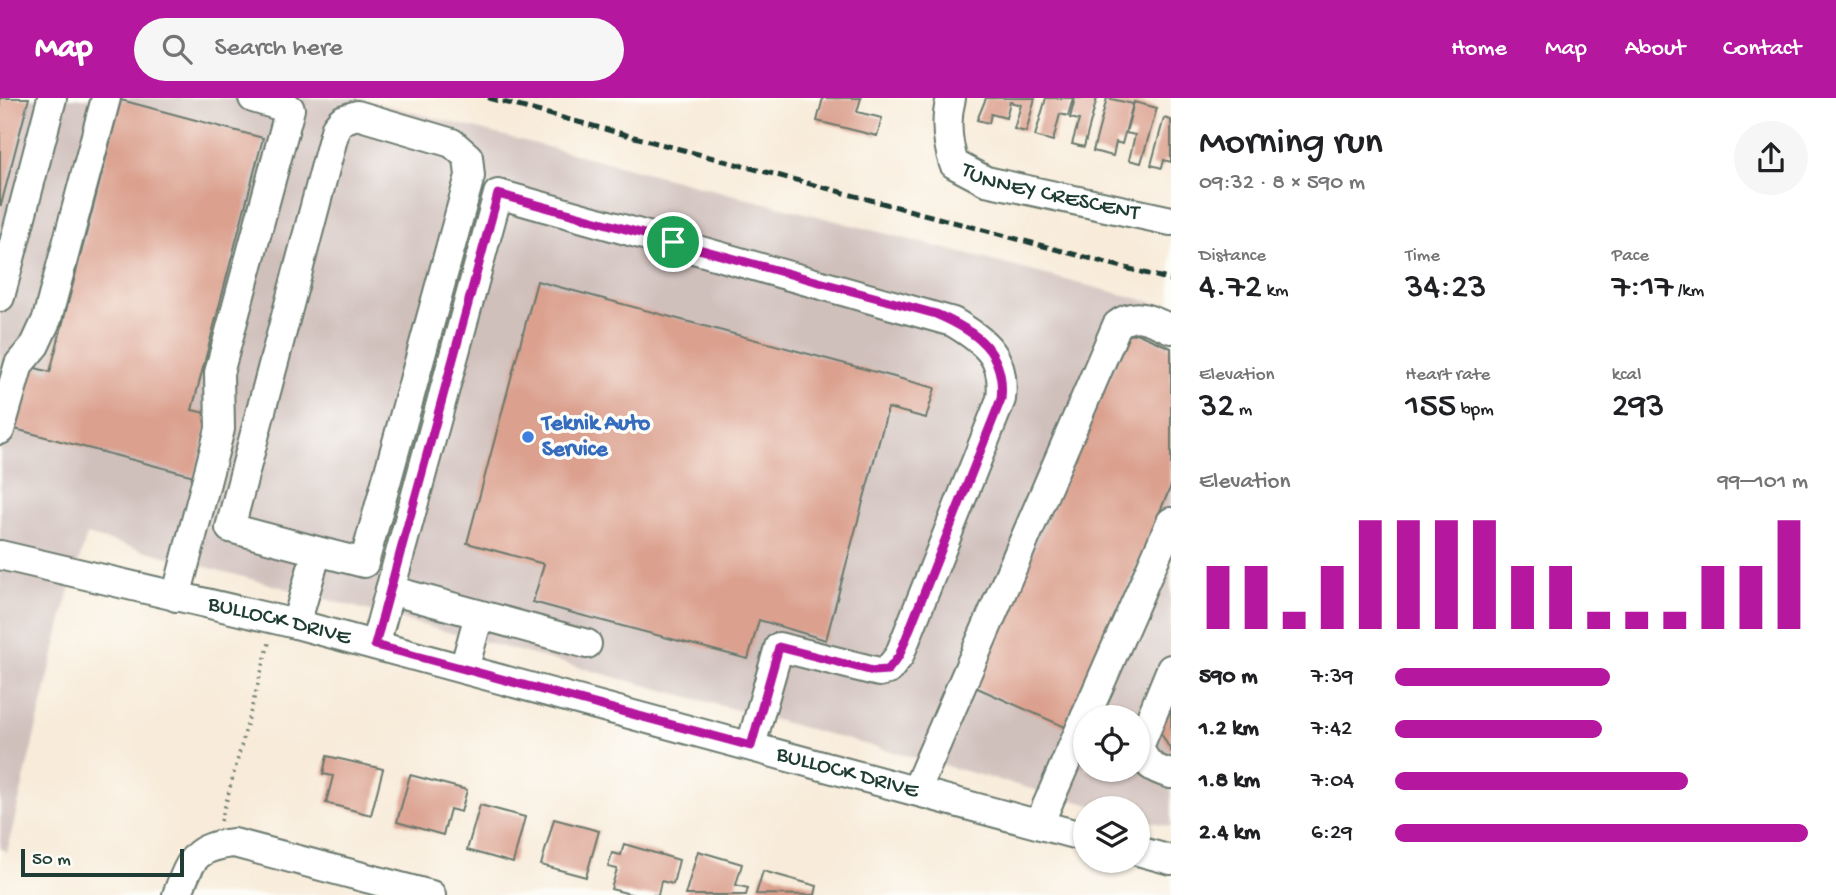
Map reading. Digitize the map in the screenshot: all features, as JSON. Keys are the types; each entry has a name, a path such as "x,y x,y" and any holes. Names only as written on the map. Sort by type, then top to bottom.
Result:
{"street":[{"path":"0,297 52,98"},
{"path":"0,430 19,364 35,345 47,318 106,98"},
{"path":"176,597 220,429 219,373 290,109 253,98"},
{"name":"TUNNEY CRESCENT","path":"951,98 947,115 949,148 954,164 986,181 1171,221"},
{"path":"357,115 452,143 468,157 470,176 364,563 317,551 230,528 337,127 342,120 357,115"},
{"path":"375,645 498,194 953,322 986,345 998,361 1003,379 1001,399 899,656 888,670 879,672 779,647 751,746"},
{"path":"916,791 1117,325 1127,317 1142,316 1171,328"},
{"path":"1091,705 1171,522"},
{"path":"286,622 317,551"},
{"name":"BULLOCK DRIVE","path":"0,555 375,645 1073,834"},
{"path":"390,590 587,644"},
{"path":"464,669 479,615"},
{"path":"1171,669 1139,747 1145,762 1154,769 1171,774"},
{"path":"1039,824 1073,746"},
{"path":"177,895 190,861 209,845 234,843 432,895"},
{"path":"1150,854 1171,860"}],"path":[{"path":"220,844 221,814 286,622"}],"shaded area":[{"path":"0,98 357,98 1171,307 1171,827 1150,821 1150,796 1073,796 1073,800 87,535 66,603 7,852 0,848"}],"building":[{"path":"0,98 29,98 1,205 0,205"},
{"path":"823,98 861,98 857,112 882,118 877,136 817,121"},
{"path":"986,98 1035,98 1026,132 1014,129 1021,105 1010,102 1006,118 991,114 989,123 977,120"},
{"path":"1046,98 1073,98 1068,116 1060,114 1053,141 1035,136"},
{"path":"1075,98 1097,98 1084,147 1072,144 1079,120 1070,118"},
{"path":"1107,98 1133,104 1122,144 1116,142 1113,156 1093,151"},
{"path":"121,100 263,138 192,410 210,414 194,476 15,429 32,367 50,372"},
{"path":"1134,102 1157,108 1141,163 1129,160 1135,135 1126,133"},
{"path":"1164,118 1171,120 1171,162 1164,160 1162,168 1151,165"},
{"path":"537,281 935,388 926,418 888,408 826,640 759,620 748,659 584,616 533,602 544,564 467,543"},
{"path":"1136,333 1171,348 1171,486 1065,727 975,687 1129,335"},
{"path":"1171,699 1171,751 1158,728"},
{"path":"327,756 383,769 371,815 326,803 333,776 323,774"},
{"path":"410,775 467,790 461,812 450,809 443,835 397,822"},
{"path":"480,805 525,817 513,863 467,850"},
{"path":"554,819 599,831 586,877 541,865"},
{"path":"624,844 679,860 673,884 661,881 658,895 634,895 611,889 617,869 608,867 612,853 621,855"},
{"path":"698,851 742,864 736,885 748,888 746,895 685,895"},
{"path":"763,871 817,886 815,895 756,894"}],"railway":[{"path":"488,98 1171,280"}],"place":[{"name":"Teknik Auto Service","path":"528,437"}],"route":[{"path":"498,194 673,242 936,314 971,332 986,345 998,361 1003,379 1001,399 896,662 888,670 879,672 779,647 751,746 375,645 498,194"}]}
